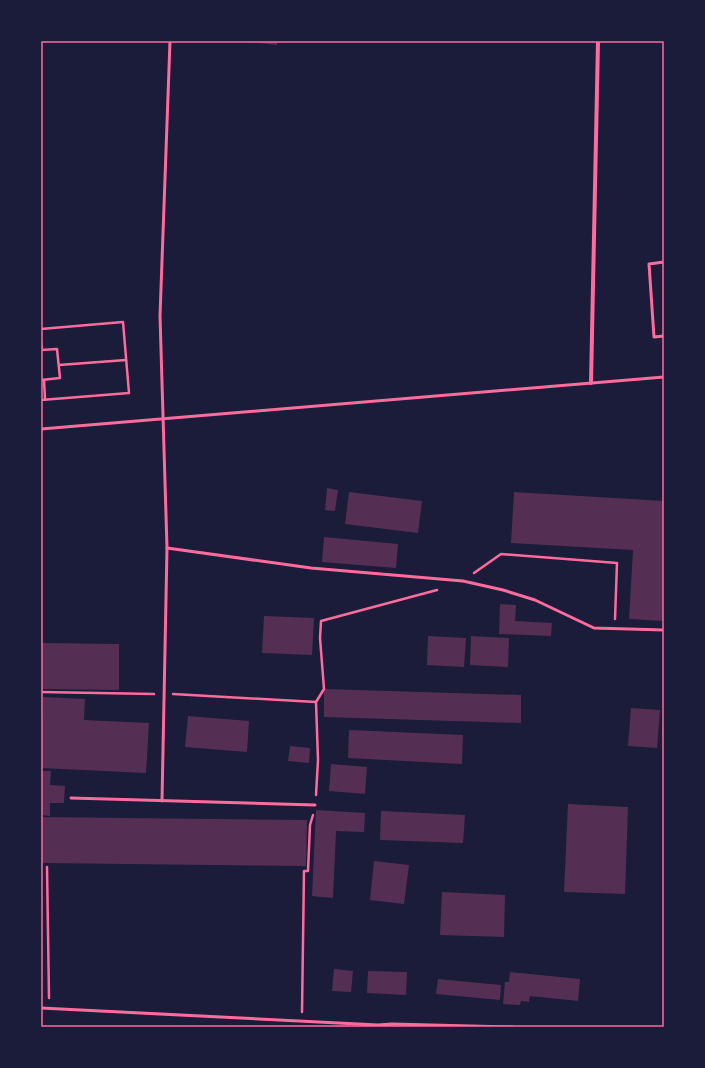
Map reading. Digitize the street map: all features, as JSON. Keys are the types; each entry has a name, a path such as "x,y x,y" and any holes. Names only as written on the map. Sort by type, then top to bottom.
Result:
{"street":[{"path":"591,383 598,41"}],"lane":[{"path":"162,801 167,548 160,316 170,41"},
{"path":"664,262 649,264 654,337 664,336"},
{"path":"41,429 664,377"},
{"path":"167,548 311,568 463,581 503,590 535,600 594,628 664,630"},
{"path":"71,798 315,805"},
{"path":"41,1008 302,1020 377,1026 392,1024 513,1027"}],"path":[{"path":"41,329 123,322 129,393 41,400"},
{"path":"41,342 41,350 58,349 60,378 43,380 45,399"},
{"path":"59,365 126,360"},
{"path":"463,581 501,554 617,563 615,629"},
{"path":"302,1020 304,871 308,871 310,825 315,805 318,760 316,702 324,689 320,638 321,620 444,588"},
{"path":"41,692 164,694 316,702"},
{"path":"47,867 49,1009"}],"building":[{"path":"277,41 277,45 250,42"},
{"path":"327,488 338,490 335,511 325,510"},
{"path":"349,492 422,501 418,533 345,524"},
{"path":"514,492 664,501 664,621 629,619 633,550 511,543"},
{"path":"324,537 398,544 396,568 322,562"},
{"path":"500,604 516,605 515,621 552,623 551,636 499,634"},
{"path":"264,616 314,618 312,655 262,653"},
{"path":"428,636 466,638 464,667 427,665"},
{"path":"471,636 509,638 508,667 470,665"},
{"path":"41,643 119,644 119,690 41,689"},
{"path":"324,689 521,695 521,723 324,717"},
{"path":"43,697 85,699 84,720 149,723 146,773 41,768"},
{"path":"631,708 660,710 657,748 628,746"},
{"path":"188,716 249,721 247,752 185,747"},
{"path":"663,719 664,736 662,736"},
{"path":"349,730 463,735 462,764 348,758"},
{"path":"290,746 310,748 309,763 288,761"},
{"path":"331,764 367,767 365,794 329,791"},
{"path":"41,771 51,771 50,785 65,786 64,803 50,803 50,816 41,815"},
{"path":"568,804 628,807 625,894 564,892"},
{"path":"316,810 365,813 364,832 336,831 333,898 312,896"},
{"path":"381,811 465,815 463,843 380,840"},
{"path":"41,817 307,820 306,866 41,863"},
{"path":"374,861 409,865 404,904 370,900"},
{"path":"442,892 505,895 504,937 440,935"},
{"path":"334,969 353,971 351,992 332,991"},
{"path":"368,971 407,972 406,995 367,993"},
{"path":"510,972 580,979 578,1001 530,996 529,1002 521,1001 520,1005 503,1004 505,982 509,982"},
{"path":"438,979 501,985 500,1000 436,994"}]}
